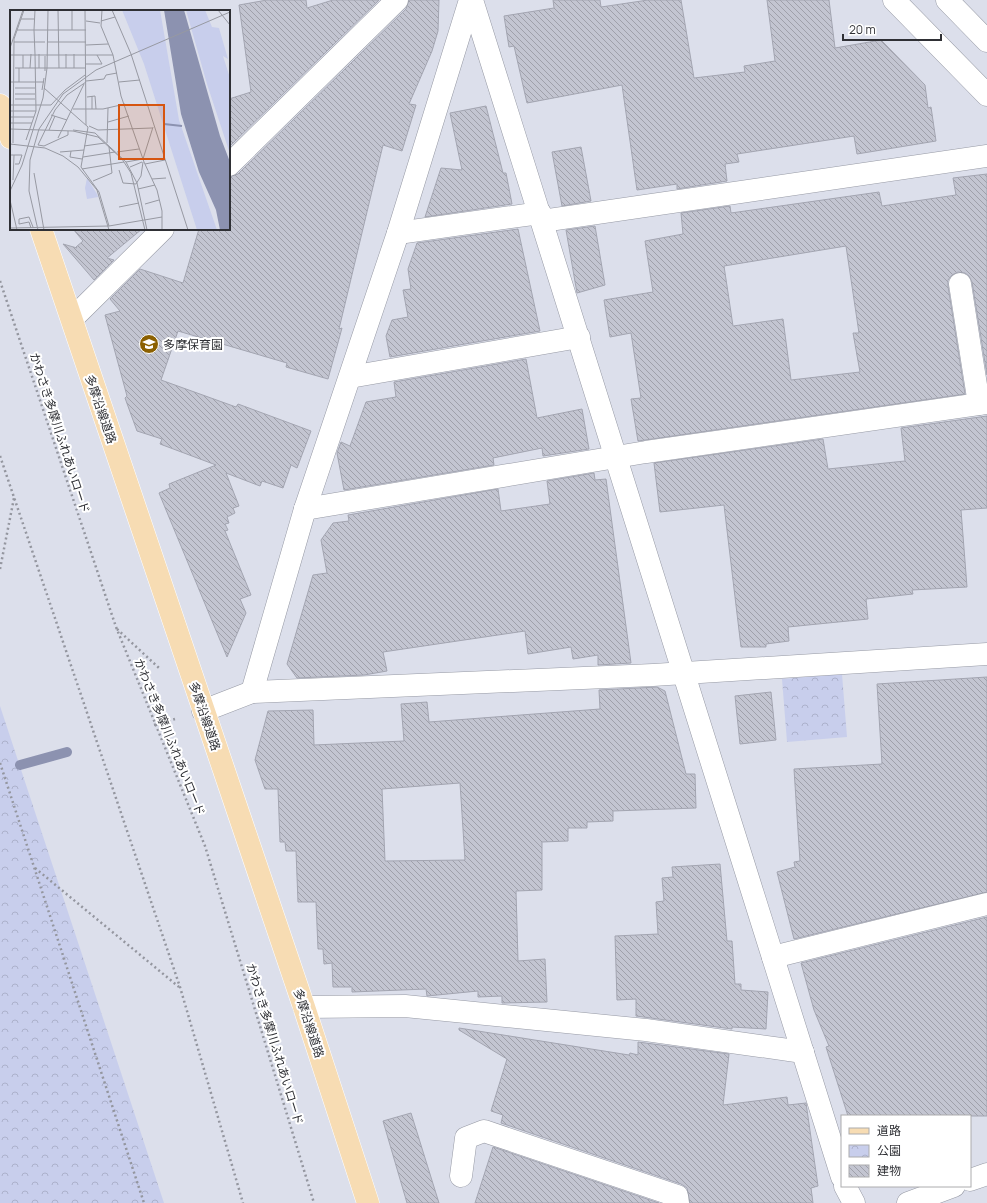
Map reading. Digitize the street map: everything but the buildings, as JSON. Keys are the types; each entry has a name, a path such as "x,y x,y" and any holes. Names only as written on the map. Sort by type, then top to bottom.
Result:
{"main road":[{"path":"0,105 10,135"},
{"name":"多摩沿線道路","path":"42,230 203,711 304,1007 368,1203"}],"street":[{"path":"230,163 397,0"},
{"path":"471,0 579,337 841,1174"},
{"path":"252,692 305,509 398,233 471,0"},
{"path":"894,0 987,96"},
{"path":"947,0 986,38"},
{"path":"398,233 541,217 987,156"},
{"path":"72,319 162,230"},
{"path":"305,509 616,457 983,403 960,284"},
{"path":"350,377 579,337"},
{"path":"203,711 252,692 685,674 987,654"},
{"path":"773,957 987,904"},
{"path":"304,1007 354,1005 413,1007 646,1030 803,1052"},
{"path":"461,1176 466,1138 484,1131 677,1196 678,1203"},
{"path":"971,1180 987,1174"},
{"path":"846,1187 854,1203"},
{"path":"908,1203 951,1187"}],"path":[{"name":"かわさき多摩川ふれあいロード","path":"0,281 116,627 205,846 314,1203"},
{"path":"0,456 180,987 243,1203"},
{"path":"0,569 14,498"},
{"path":"0,763 144,1203"},
{"path":"34,867 180,987"}],"green space":[{"path":"842,674 847,737 787,742 782,679"},
{"path":"0,706 164,1203 0,1203"}],"waterway":[{"path":"20,765 67,752"}],"place":[{"name":"多摩保育園","path":"149,344"}]}
